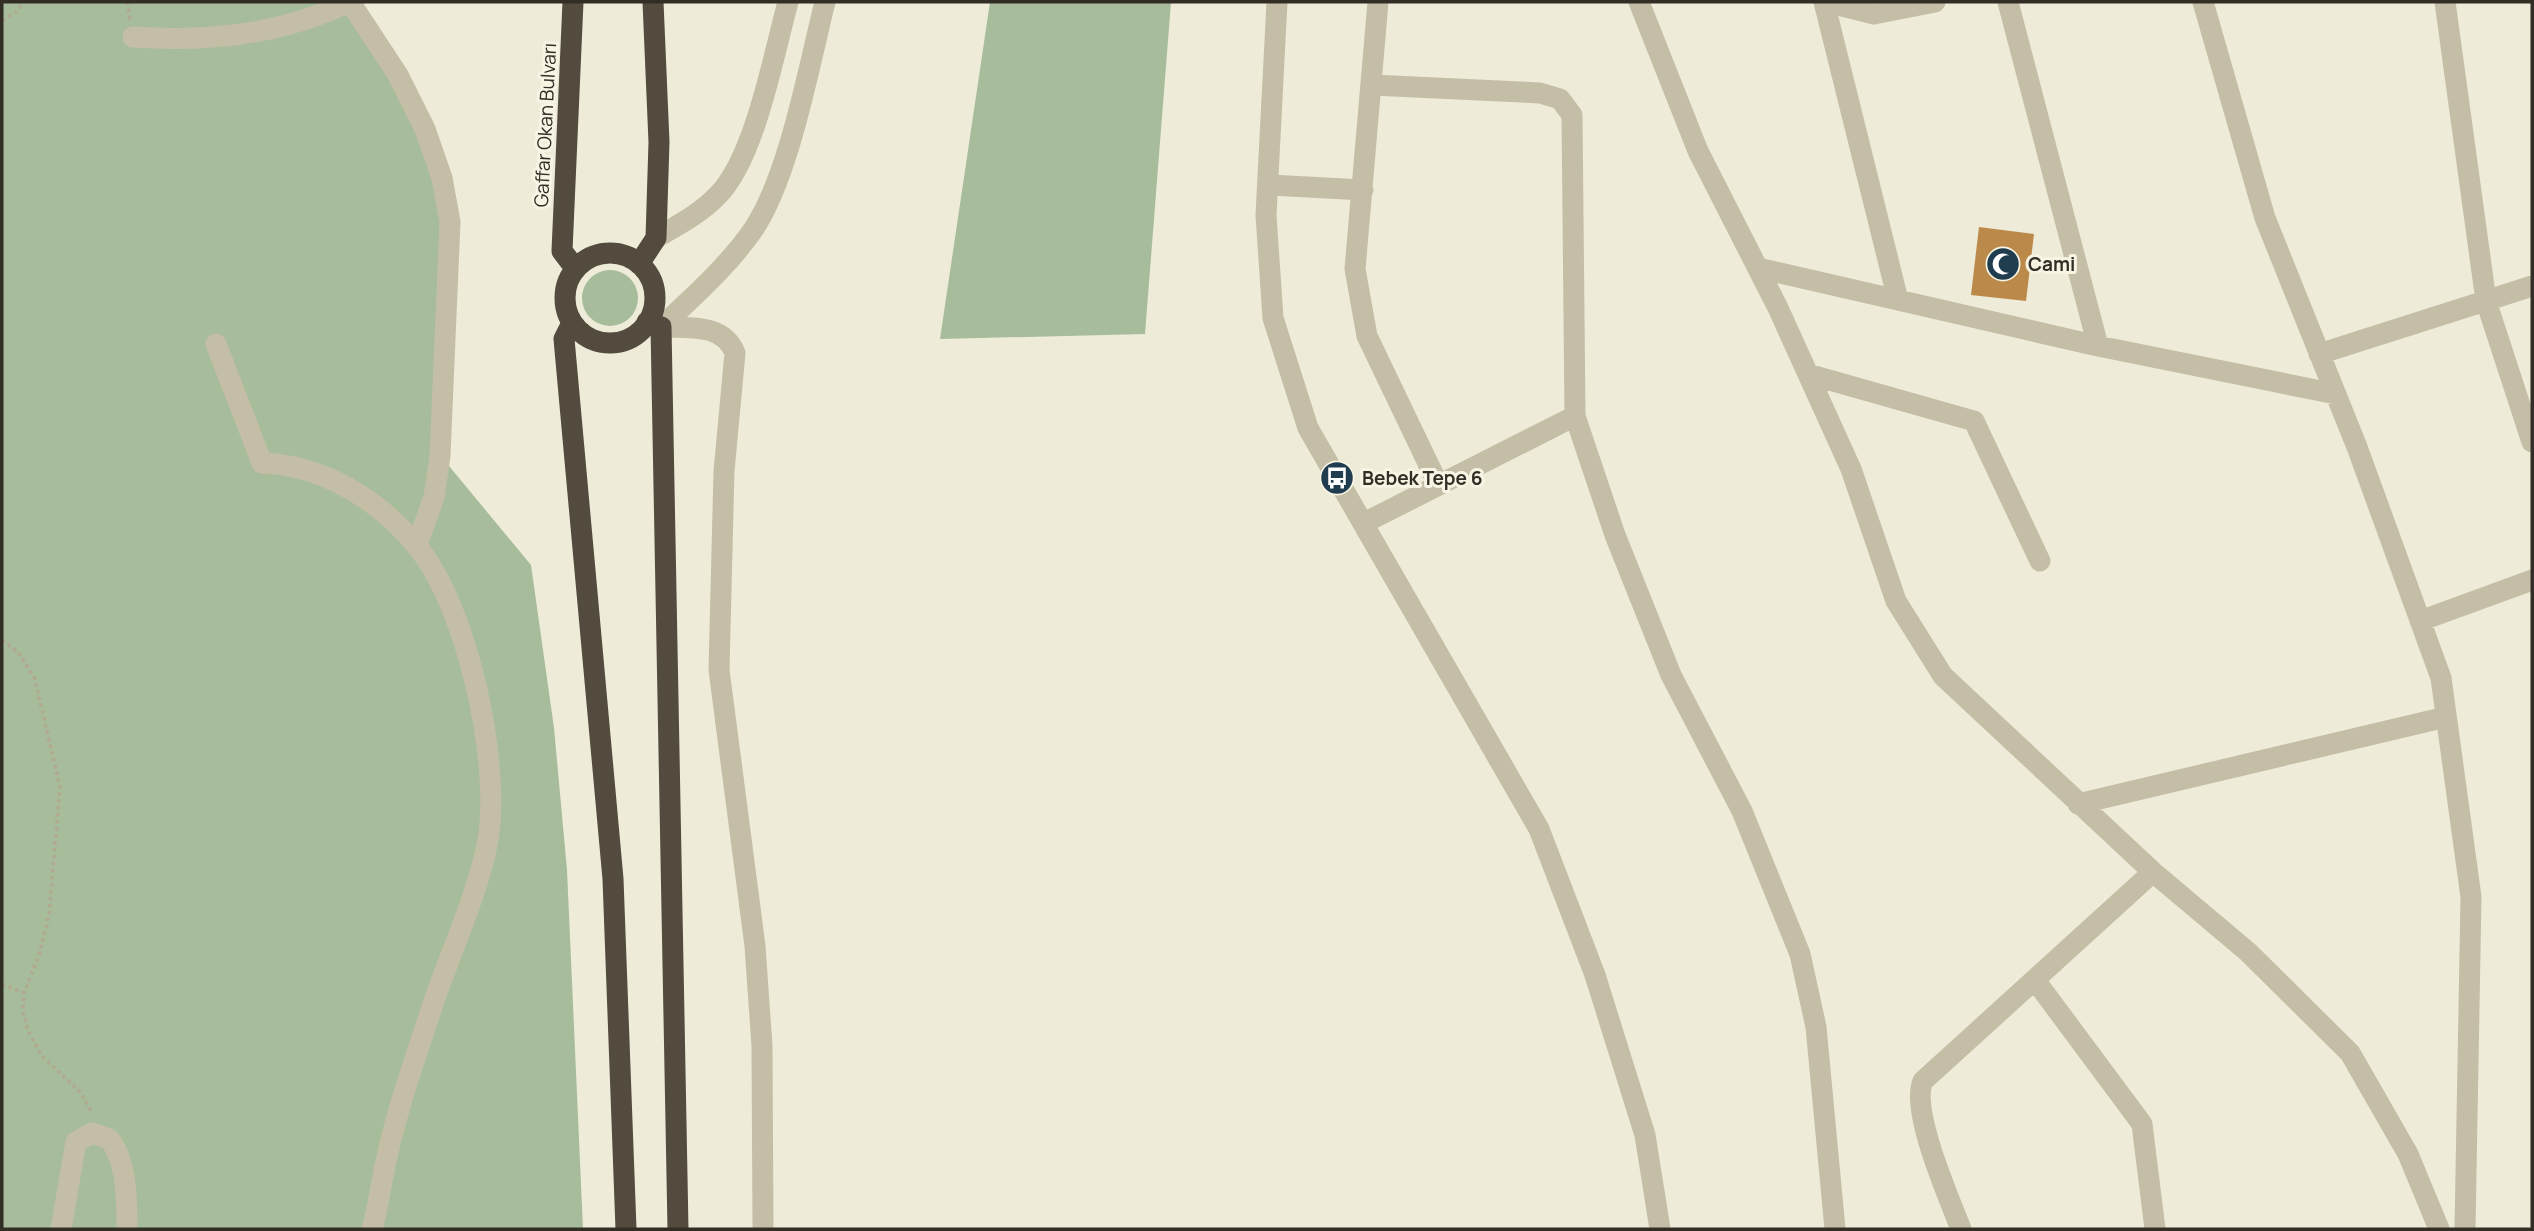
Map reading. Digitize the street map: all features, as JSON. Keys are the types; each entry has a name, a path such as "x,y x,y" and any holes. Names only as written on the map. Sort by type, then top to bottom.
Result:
{"highway":[{"name":"Gaffar Okan Bulvarı","path":"573,2 562,251 575,268"},
{"path":"639,264 656,238 659,142 653,2"},
{"path":"626,1229 613,879 565,301 565,289 575,268 594,255 606,253 618,253 639,264 647,272 655,294 678,1229"},
{"path":"568,331 613,343 654,324"}],"street":[{"path":"133,37 200,39 263,31 313,18 349,2 398,75 421,120 442,178 450,222 440,456 434,497 417,545"},
{"path":"656,238 700,213 721,192 745,151 788,2"},
{"path":"654,324 719,272 754,228 782,167 825,2"},
{"path":"1277,2 1266,215 1273,318 1308,428 1539,829 1595,975 1645,1135 1660,1229"},
{"path":"1378,2 1355,269 1367,336 1438,484"},
{"path":"1639,2 1698,150 1758,268 1851,469 1896,601 1943,676 2153,872 2248,952 2350,1053 2408,1154 2439,1229"},
{"path":"1898,300 1825,2 1882,8 1935,2"},
{"path":"2008,2 2098,346"},
{"path":"2203,2 2265,218 2336,394 2441,678 2471,897 2465,1229"},
{"path":"2445,2 2486,301 2532,442"},
{"path":"1372,85 1550,94 1567,106 1573,126 1575,416 1615,535 1671,674 1742,811 1800,954 1816,1027 1835,1229"},
{"path":"1268,185 1363,190"},
{"path":"1758,268 2098,346 2336,394"},
{"path":"2319,354 2532,286"},
{"path":"654,324 718,332 732,344 735,353 724,471 719,670 755,946 762,1046 763,1229"},
{"path":"216,344 262,463 297,466 332,478 365,499 417,545 447,601 466,653 489,758 491,810 483,861 409,1081 387,1157 372,1229"},
{"path":"1808,374 1974,421 2040,561"},
{"path":"1364,523 1575,416"},
{"path":"2420,621 2532,580"},
{"path":"2078,804 2446,717"},
{"path":"1961,1229 1937,1170 1919,1096 1920,1088 1928,1074 2153,872"},
{"path":"2035,980 2142,1124 2155,1229"},
{"path":"61,1229 76,1142 86,1134 98,1133 109,1139 116,1150 122,1173 127,1229"}],"path":[{"path":"2,20 18,11 22,2"},
{"path":"2,640 18,652 35,679 60,788 49,915 39,955 24,993 23,1011 34,1044 51,1066 86,1101 98,1133"},
{"path":"2,984 24,993"}],"green space":[{"path":"2,2 360,2 437,138 449,466 531,565 554,728 567,870 583,1229 2,1229"},
{"path":"990,2 1171,2 1145,334 940,339"},
{"path":"610,270 621,272 630,278 636,287 636,309 630,318 621,324 610,326 599,324 590,318 584,309 582,298 584,287 590,278 599,272"}],"building":[{"name":"Cami","path":"1979,227 2034,234 2026,301 1971,295"}],"place":[{"name":"Cami","path":"2003,264"},
{"name":"Bebek Tepe 6","path":"1337,478"}]}
